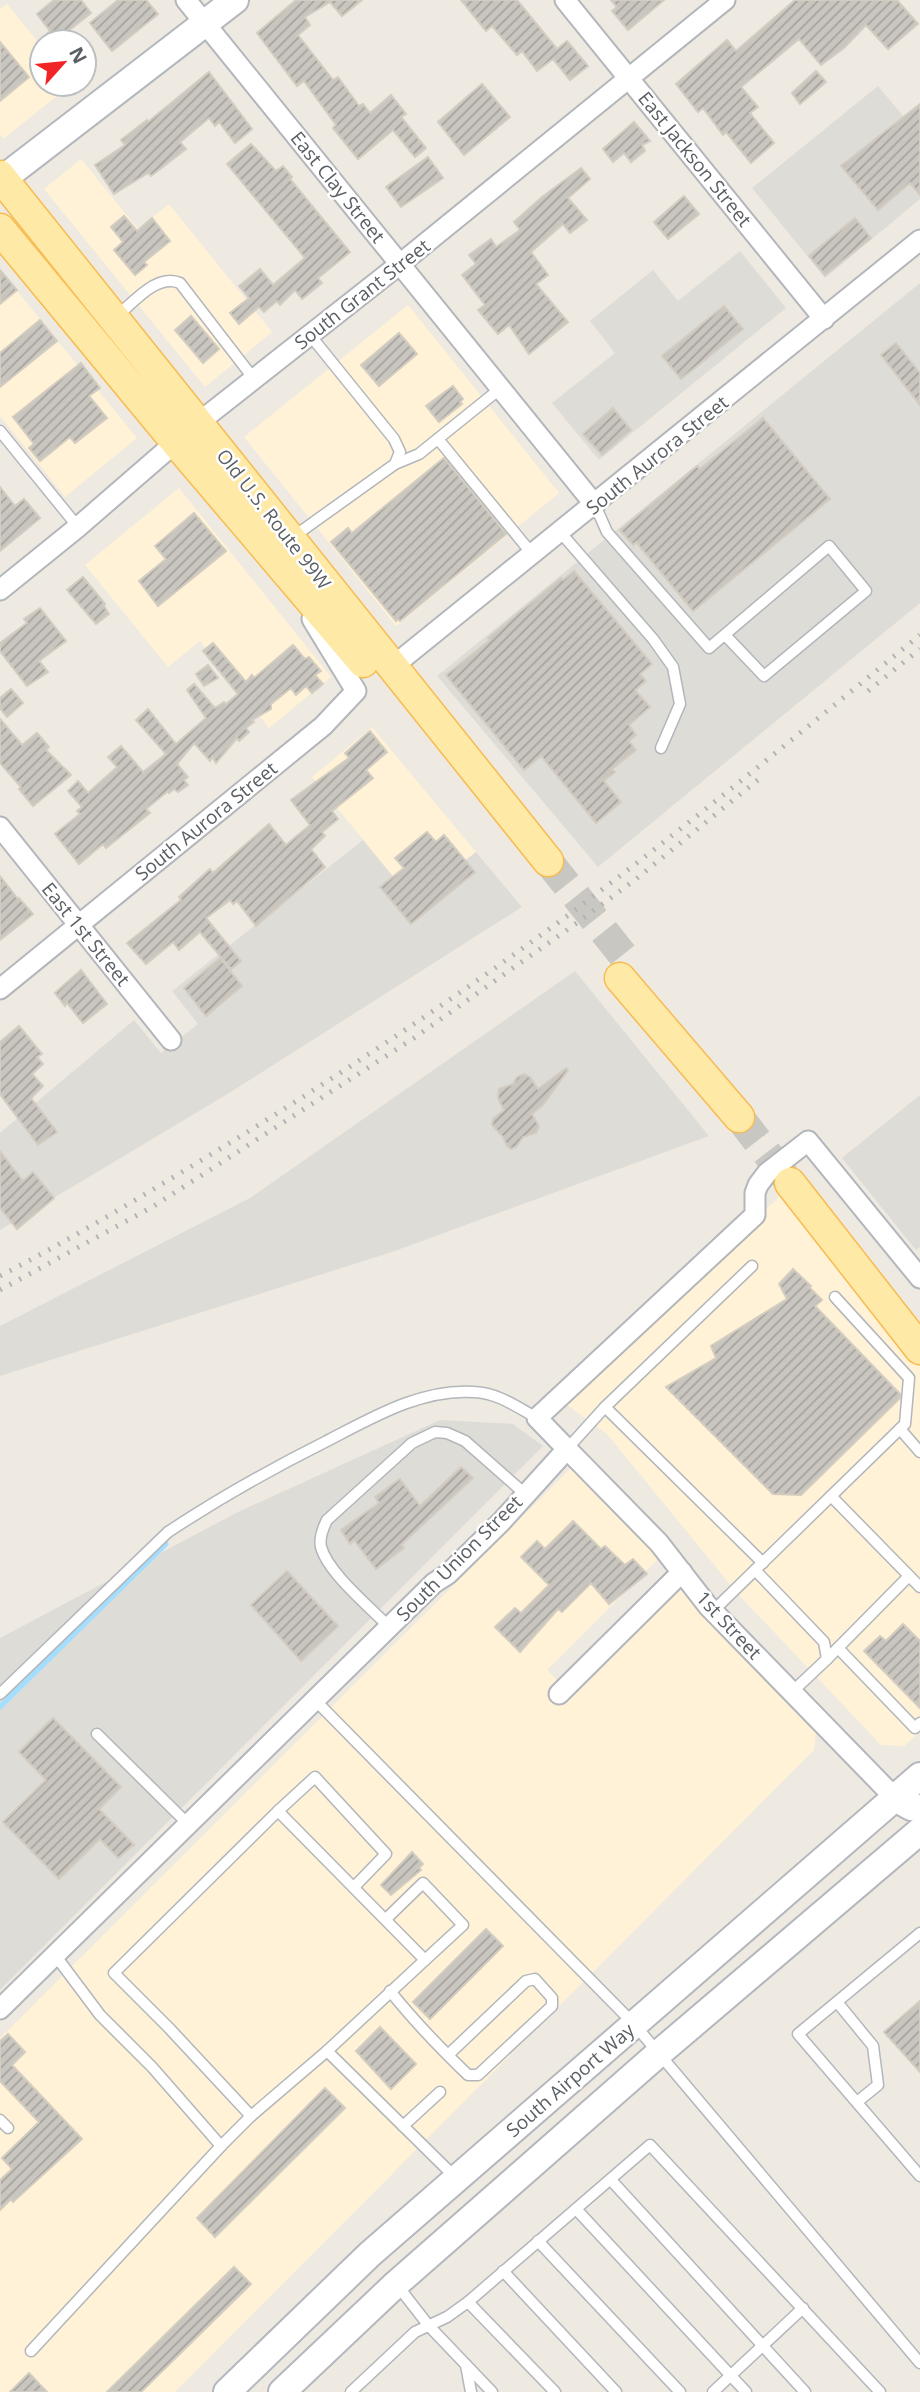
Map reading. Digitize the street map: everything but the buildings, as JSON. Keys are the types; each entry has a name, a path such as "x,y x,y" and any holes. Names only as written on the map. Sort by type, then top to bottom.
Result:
{"main road":[{"path":"1,178 235,0"},
{"name":"Old U.S. Route 99W","path":"0,229 176,442 284,550 392,667 544,868 284,550 198,423 1,178"},
{"path":"625,971 744,1110"},
{"path":"920,1318 826,1199 795,1176 920,1349"},
{"name":"South Airport Way","path":"227,2392 370,2254 920,1776"},
{"path":"895,1798 911,1807 920,1808"},
{"name":"South Airport Way","path":"282,2392 396,2284 658,2054 920,1831"}],"street":[{"name":"East Clay Street","path":"187,0 595,505"},
{"name":"East Jackson Street","path":"565,0 824,319"},
{"name":"South Grant Street","path":"0,590 78,527 198,423 400,264 725,0"},
{"name":"South Aurora Street","path":"392,667 920,240"},
{"name":"South Aurora Street","path":"0,989 323,726 356,691 284,550"},
{"name":"East 1st Street","path":"0,827 172,1040"},
{"path":"567,1449 537,1419 755,1215 755,1193 758,1185 767,1173 808,1141 920,1278"},
{"name":"South Union Street","path":"0,2009 187,1823 501,1522 524,1493 567,1449"},
{"name":"1st Street","path":"567,1449 659,1543 713,1611 895,1798"},
{"path":"559,1694 682,1572"}],"lane":[{"path":"114,318 157,284 170,280 180,283 254,379"},
{"path":"310,335 394,439 400,452 395,464"},
{"path":"284,550 395,464 419,454 501,388"},
{"path":"0,431 78,527"},
{"path":"438,439 533,555"},
{"path":"595,505 607,533 709,648 829,546 866,591 764,676 725,635"},
{"path":"561,533 653,639 673,667 680,704 661,748"},
{"path":"567,1449 605,1408 752,1266"},
{"path":"713,1611 905,1424 909,1378 835,1297"},
{"path":"0,1694 168,1532 196,1513 299,1456 381,1415 415,1401 443,1394 493,1394 537,1419"},
{"path":"605,1408 759,1566 824,1642 827,1659"},
{"path":"900,1429 920,1452"},
{"path":"389,1627 332,1568 321,1546 327,1520 412,1443 435,1432 447,1433 465,1441 524,1493"},
{"path":"831,1496 920,1587"},
{"path":"792,1692 909,1576"},
{"path":"838,1648 915,1728 920,1723"},
{"path":"315,1700 635,2024 920,2363"},
{"path":"97,1734 187,1823"},
{"path":"251,2116 114,1973 315,1777 386,1854 354,1886"},
{"path":"278,1811 425,1960"},
{"path":"31,2351 251,2116 327,2051 463,1924 423,1883 386,1919"},
{"path":"920,1933 798,2034 920,2176"},
{"path":"55,1955 100,2015 152,2067 221,2146"},
{"path":"390,1990 418,2025 448,2055 468,2075 478,2075 552,2006 552,1998 535,1979 526,1982 448,2055"},
{"path":"837,2002 873,2046 878,2085 857,2102"},
{"path":"327,2051 457,2179"},
{"path":"403,2126 440,2092"},
{"path":"0,2120 8,2129"},
{"path":"351,2392 415,2332 447,2317 468,2302 650,2145 880,2392"},
{"path":"611,2180 805,2392"},
{"path":"576,2209 746,2392"},
{"path":"538,2241 680,2392"},
{"path":"503,2271 616,2392"},
{"path":"396,2284 429,2326 492,2392"},
{"path":"468,2302 555,2392"},
{"path":"713,2392 803,2308"},
{"path":"466,2364 471,2392"}],"shaded area":[{"path":"7,4 28,30 28,98 54,98 3,139 0,135 0,9"},
{"path":"878,86 905,118 920,106 920,199 825,278 752,188"},
{"path":"81,159 138,229 169,204 272,332 205,387 44,189"},
{"path":"740,251 786,308 599,460 552,403 615,353 590,321 653,270 678,301"},
{"path":"0,270 137,438 65,497 0,416"},
{"path":"920,283 920,603 598,867 437,676"},
{"path":"408,305 559,493 396,626 244,437"},
{"path":"179,488 331,677 269,728 200,641 168,667 85,565"},
{"path":"372,727 476,852 413,901 312,777"},
{"path":"363,840 413,901 476,852 522,907 226,1095 0,1230 0,1133 134,1020 161,1053 198,1024 172,991"},
{"path":"575,971 709,1136 392,1252 0,1376 0,1326 250,1198"},
{"path":"920,1095 920,1247 916,1250 842,1158"},
{"path":"785,1191 920,1358 920,1732 904,1746 881,1745 738,1594 607,1434 566,1404"},
{"path":"440,1420 513,1424 543,1446 0,1990 0,1638 238,1512"},
{"path":"572,1467 660,1557 547,1670 563,1686 674,1576 816,1731 814,1750 175,2392 0,2392 0,2038"}],"waterway":[{"path":"0,1707 166,1544"}],"tunnel":[{"path":"548,861 630,964"},
{"path":"739,1117 790,1183"}],"railway":[{"path":"0,1276 215,1152 351,1066 484,976 660,845 920,635"},
{"path":"868,691 920,649"},
{"path":"0,1290 154,1206 414,1038 636,879 759,779"}]}
